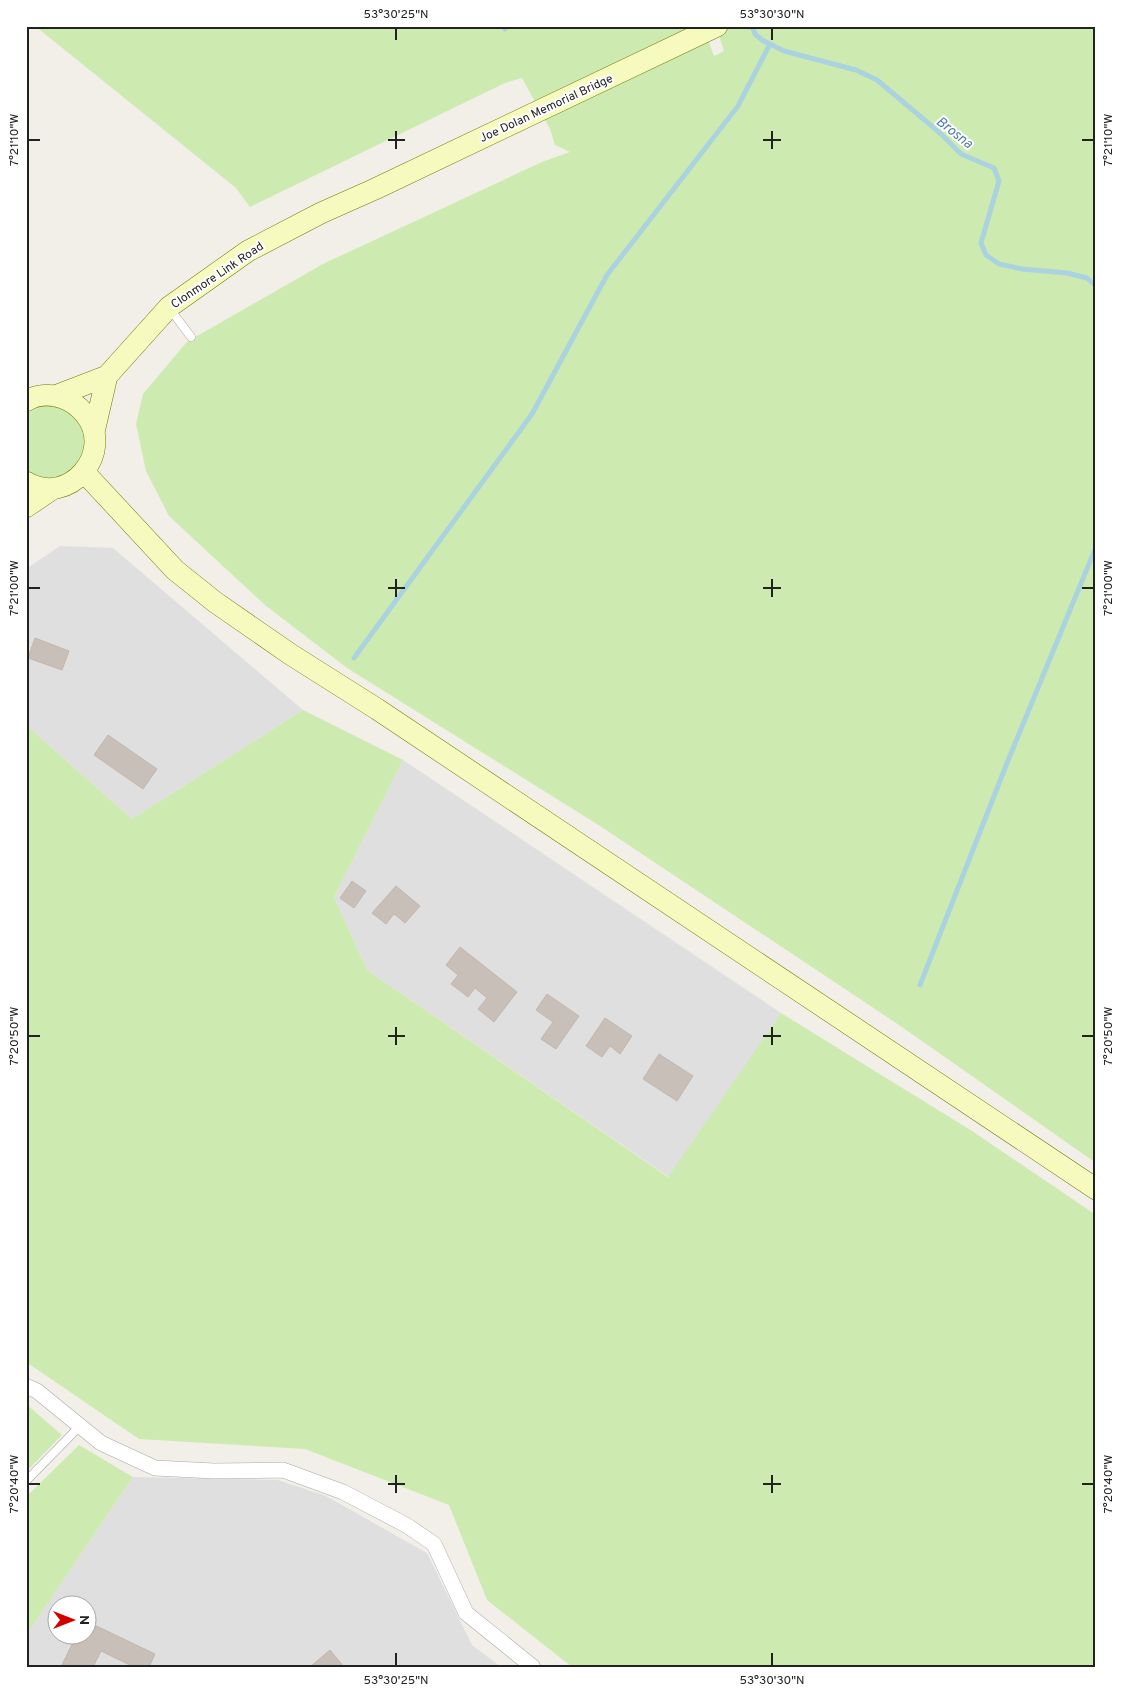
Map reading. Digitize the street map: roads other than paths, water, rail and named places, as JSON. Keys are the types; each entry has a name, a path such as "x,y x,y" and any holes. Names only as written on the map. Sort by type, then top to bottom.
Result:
{"street":[{"name":"Joe Dolan Memorial Bridge","path":"374,189 717,26"},
{"name":"Clonmore Link Road","path":"26,401 42,396 55,396 107,376 169,307 248,251 321,213 374,189"},
{"name":"Clonmore Link Road","path":"84,472 92,460 95,446 94,432 107,376"},
{"path":"55,396 68,400 80,407 89,418 94,432"},
{"path":"26,507 54,488 76,480 84,472 175,570 215,602 290,654 378,709 1096,1189"},
{"path":"26,482 42,488 54,488"},
{"path":"26,1386 37,1392 101,1443 155,1468 214,1471 283,1470 351,1496 406,1525 434,1544 466,1613 533,1667"}],"lane":[{"path":"169,307 191,337"},
{"path":"26,1481 80,1426"}],"waterway":[{"name":"Brosna","path":"752,26 755,34 762,40 784,51 856,70 877,80 940,133 961,154 994,168 999,181 981,243 986,255 999,264 1022,269 1067,273 1087,278 1096,286"},
{"path":"354,658 532,414 607,275 738,106 770,44"},
{"path":"920,985 1007,763 1096,547"}]}
